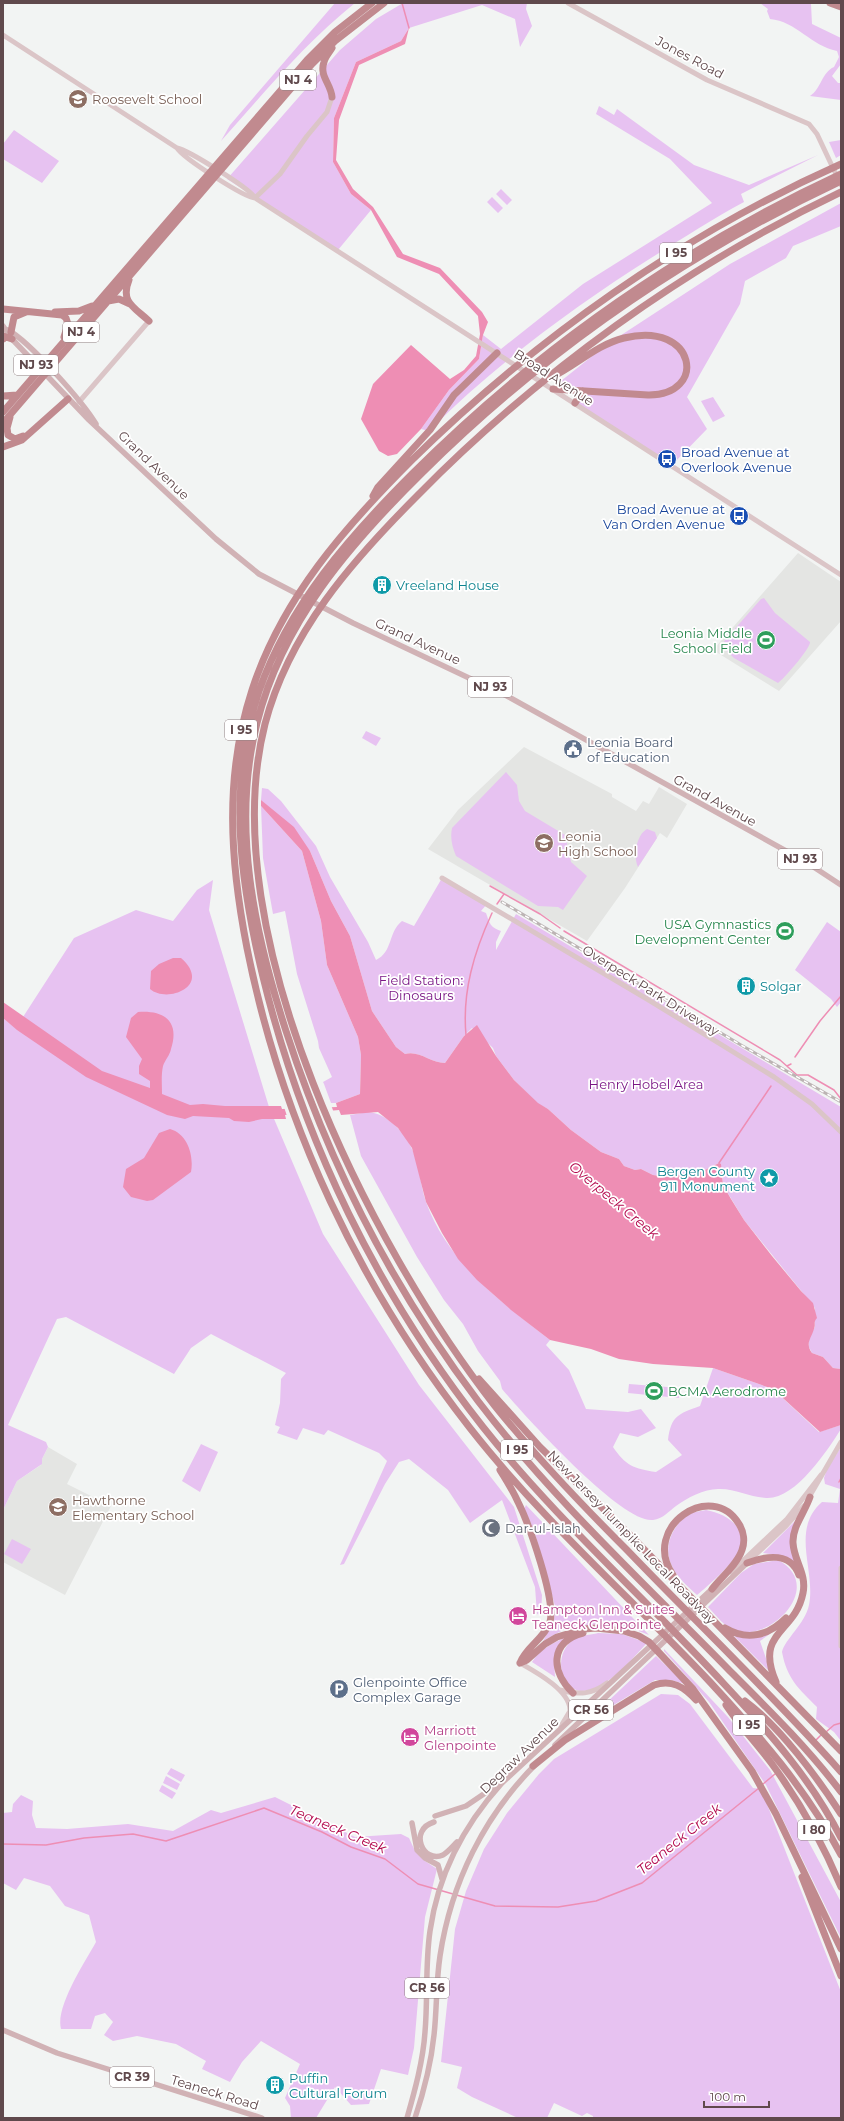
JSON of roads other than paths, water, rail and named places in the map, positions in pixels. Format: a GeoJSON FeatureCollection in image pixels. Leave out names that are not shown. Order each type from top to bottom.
{"type":"FeatureCollection","features":[{"type":"Feature","properties":{"kind":"highway","name":"NJ 4"},"geometry":{"type":"LineString","coordinates":[[220,166],[312,54],[341,27],[372,3]]}},
{"type":"Feature","properties":{"kind":"highway","name":"NJ 4"},"geometry":{"type":"LineString","coordinates":[[3,412],[95,304],[306,70],[335,41],[384,3]]}},
{"type":"Feature","properties":{"kind":"highway"},"geometry":{"type":"LineString","coordinates":[[830,3],[841,7]]}},
{"type":"Feature","properties":{"kind":"highway"},"geometry":{"type":"LineString","coordinates":[[332,97],[322,69],[325,59],[335,41]]}},
{"type":"Feature","properties":{"kind":"highway","name":"I 95"},"geometry":{"type":"LineString","coordinates":[[841,164],[772,197],[680,250],[602,301],[523,361],[441,432],[364,510],[327,553],[301,588],[282,618],[268,647],[253,685],[242,726],[235,762],[231,804],[232,841],[236,884],[257,994],[286,1095],[295,1120],[333,1207],[372,1282],[424,1366],[491,1454],[535,1504],[716,1688],[778,1765],[787,1771],[821,1819],[841,1855]]}},
{"type":"Feature","properties":{"kind":"highway","name":"I 95"},"geometry":{"type":"LineString","coordinates":[[841,174],[761,214],[674,265],[600,314],[522,378],[409,486],[352,548],[291,620],[273,656],[259,692],[248,734],[239,799],[240,839],[248,883],[270,978],[308,1094],[354,1200],[391,1270],[436,1343],[481,1405],[522,1456],[559,1496],[802,1745],[841,1792]]}},
{"type":"Feature","properties":{"kind":"highway","name":"NJ 4"},"geometry":{"type":"LineString","coordinates":[[3,423],[131,275],[210,177]]}},
{"type":"Feature","properties":{"kind":"highway","name":"I 95"},"geometry":{"type":"LineString","coordinates":[[534,368],[680,269],[771,216],[841,181]]}},
{"type":"Feature","properties":{"kind":"highway","name":"I 95"},"geometry":{"type":"LineString","coordinates":[[548,378],[610,330],[685,280],[770,229],[841,192]]}},
{"type":"Feature","properties":{"kind":"highway"},"geometry":{"type":"LineString","coordinates":[[131,275],[124,292],[131,305]]}},
{"type":"Feature","properties":{"kind":"highway"},"geometry":{"type":"LineString","coordinates":[[108,302],[119,299],[131,305],[149,321]]}},
{"type":"Feature","properties":{"kind":"highway"},"geometry":{"type":"LineString","coordinates":[[3,309],[51,313],[79,311],[95,304]]}},
{"type":"Feature","properties":{"kind":"highway"},"geometry":{"type":"LineString","coordinates":[[3,339],[14,317],[28,312]]}},
{"type":"Feature","properties":{"kind":"highway"},"geometry":{"type":"LineString","coordinates":[[51,313],[64,316],[68,322],[68,329],[60,345]]}},
{"type":"Feature","properties":{"kind":"highway"},"geometry":{"type":"LineString","coordinates":[[548,378],[601,347],[618,340],[637,336],[651,335],[666,338],[678,346],[686,358],[687,368],[683,380],[674,389],[666,392],[653,395],[553,389]]}},
{"type":"Feature","properties":{"kind":"highway"},"geometry":{"type":"LineString","coordinates":[[364,510],[378,487],[430,430],[454,395],[497,353]]}},
{"type":"Feature","properties":{"kind":"highway","name":"New Jersey Turnpike Local Roadway"},"geometry":{"type":"LineString","coordinates":[[548,378],[462,451],[409,504],[355,562],[325,601],[288,662],[274,697],[265,726],[257,765],[254,803],[255,842],[259,881],[268,932],[280,981],[298,1038],[329,1118],[360,1188],[390,1245],[433,1318],[509,1423],[558,1479],[818,1746],[841,1772]]}},
{"type":"Feature","properties":{"kind":"highway"},"geometry":{"type":"LineString","coordinates":[[575,403],[584,392]]}},
{"type":"Feature","properties":{"kind":"highway"},"geometry":{"type":"LineString","coordinates":[[3,396],[17,394]]}},
{"type":"Feature","properties":{"kind":"highway"},"geometry":{"type":"LineString","coordinates":[[3,447],[17,443],[68,399]]}},
{"type":"Feature","properties":{"kind":"highway"},"geometry":{"type":"LineString","coordinates":[[12,413],[7,428],[8,435],[15,439],[26,434]]}},
{"type":"Feature","properties":{"kind":"highway","name":"I 95"},"geometry":{"type":"LineString","coordinates":[[248,883],[254,938],[270,1006],[307,1119],[334,1184],[374,1263],[418,1336],[460,1398],[494,1441],[547,1501],[798,1762],[841,1838]]}},
{"type":"Feature","properties":{"kind":"highway"},"geometry":{"type":"LineString","coordinates":[[467,1367],[486,1385],[540,1447],[684,1590],[841,1751]]}},
{"type":"Feature","properties":{"kind":"highway"},"geometry":{"type":"LineString","coordinates":[[491,1454],[522,1510],[551,1600],[551,1618],[546,1631],[523,1656],[520,1663]]}},
{"type":"Feature","properties":{"kind":"highway"},"geometry":{"type":"LineString","coordinates":[[778,1686],[770,1665],[769,1652],[773,1640],[797,1610],[803,1596],[804,1580],[794,1548],[793,1539],[796,1528],[810,1498]]}},
{"type":"Feature","properties":{"kind":"highway"},"geometry":{"type":"LineString","coordinates":[[684,1590],[667,1562],[665,1549],[667,1536],[673,1524],[683,1514],[697,1508],[708,1506],[718,1508],[732,1515],[741,1527],[744,1540],[739,1557],[712,1589]]}},
{"type":"Feature","properties":{"kind":"highway"},"geometry":{"type":"LineString","coordinates":[[716,1623],[735,1634],[751,1636],[777,1625],[794,1608],[799,1595],[800,1583],[799,1574],[793,1565],[784,1559],[774,1556],[764,1557],[747,1563]]}},
{"type":"Feature","properties":{"kind":"highway"},"geometry":{"type":"LineString","coordinates":[[520,1663],[527,1660],[545,1644],[561,1635],[588,1628],[628,1632],[649,1642],[686,1681],[759,1781],[841,1949]]}},
{"type":"Feature","properties":{"kind":"highway"},"geometry":{"type":"LineString","coordinates":[[573,1693],[562,1682],[557,1670],[557,1660],[561,1648],[567,1640],[576,1635],[607,1630]]}},
{"type":"Feature","properties":{"kind":"highway"},"geometry":{"type":"LineString","coordinates":[[533,1766],[565,1740],[659,1684],[672,1683],[684,1688],[721,1727]]}},
{"type":"Feature","properties":{"kind":"highway","name":"I 80"},"geometry":{"type":"LineString","coordinates":[[798,1762],[841,1814]]}},
{"type":"Feature","properties":{"kind":"highway","name":"I 80"},"geometry":{"type":"LineString","coordinates":[[778,1765],[781,1777],[812,1828],[841,1887]]}},
{"type":"Feature","properties":{"kind":"highway"},"geometry":{"type":"LineString","coordinates":[[792,1847],[841,1976]]}},
{"type":"Feature","properties":{"kind":"main road","name":"Grand Avenue"},"geometry":{"type":"LineString","coordinates":[[8,331],[68,399],[216,539],[259,574],[335,614],[507,696],[806,862],[841,885]]}},
{"type":"Feature","properties":{"kind":"main road","name":"Grand Avenue"},"geometry":{"type":"LineString","coordinates":[[8,331],[24,341],[80,402],[98,426]]}},
{"type":"Feature","properties":{"kind":"main road","name":"Degraw Avenue"},"geometry":{"type":"LineString","coordinates":[[415,2118],[431,2057],[440,1956],[453,1902],[456,1890],[470,1857],[488,1824],[512,1789],[533,1766],[648,1653],[706,1598],[747,1563]]}},
{"type":"Feature","properties":{"kind":"main road","name":"Degraw Avenue"},"geometry":{"type":"LineString","coordinates":[[706,1598],[712,1589]]}},
{"type":"Feature","properties":{"kind":"main road","name":"Degraw Avenue"},"geometry":{"type":"LineString","coordinates":[[407,2118],[424,2046],[428,1946],[437,1898],[441,1883],[462,1838],[487,1801],[508,1778],[626,1669],[648,1653]]}},
{"type":"Feature","properties":{"kind":"main road"},"geometry":{"type":"LineString","coordinates":[[462,1838],[443,1855],[435,1856],[428,1854],[421,1846],[421,1834],[425,1827],[434,1819],[466,1806],[508,1778]]}},
{"type":"Feature","properties":{"kind":"main road"},"geometry":{"type":"LineString","coordinates":[[412,1823],[412,1830],[417,1850],[422,1857],[438,1865],[442,1874],[441,1883]]}},
{"type":"Feature","properties":{"kind":"main road","name":"Teaneck Road"},"geometry":{"type":"LineString","coordinates":[[3,2030],[57,2053],[262,2118]]}},
{"type":"Feature","properties":{"kind":"street","name":"Jones Road"},"geometry":{"type":"LineString","coordinates":[[568,3],[707,80],[805,122],[816,132],[841,185]]}},
{"type":"Feature","properties":{"kind":"street","name":"Broad Avenue"},"geometry":{"type":"LineString","coordinates":[[3,35],[177,148],[183,155],[224,182],[249,198],[255,198],[841,575]]}},
{"type":"Feature","properties":{"kind":"street"},"geometry":{"type":"LineString","coordinates":[[255,198],[280,174],[307,136],[327,112],[332,97]]}},
{"type":"Feature","properties":{"kind":"street"},"geometry":{"type":"LineString","coordinates":[[80,402],[149,321]]}},
{"type":"Feature","properties":{"kind":"street","name":"Overpeck Park Driveway"},"geometry":{"type":"LineString","coordinates":[[442,878],[647,999],[774,1077],[812,1104],[841,1132]]}},
{"type":"Feature","properties":{"kind":"street","name":"Degraw Avenue"},"geometry":{"type":"LineString","coordinates":[[747,1563],[785,1527],[810,1498],[821,1475],[841,1442]]}},
{"type":"Feature","properties":{"kind":"street","name":"Degraw Avenue"},"geometry":{"type":"LineString","coordinates":[[712,1589],[787,1519],[821,1475]]}},
{"type":"Feature","properties":{"kind":"street"},"geometry":{"type":"LineString","coordinates":[[841,1568],[841,1646]]}},
{"type":"Feature","properties":{"kind":"street"},"geometry":{"type":"LineString","coordinates":[[520,1663],[560,1690],[586,1694],[596,1691],[626,1669]]}},
{"type":"Feature","properties":{"kind":"street"},"geometry":{"type":"LineString","coordinates":[[554,1735],[570,1712],[568,1703],[560,1690]]}},
{"type":"Feature","properties":{"kind":"water"},"geometry":{"type":"Polygon","coordinates":[[[409,28],[405,44],[359,65],[339,120],[336,160],[353,189],[373,207],[403,254],[440,268],[482,312],[488,322],[483,335],[479,359],[449,390],[421,429],[397,454],[388,456],[379,451],[361,419],[373,384],[411,345],[450,379],[464,370],[476,356],[480,334],[478,316],[439,274],[397,257],[371,210],[351,194],[333,162],[334,118],[356,62],[401,41],[409,28]]]}},
{"type":"Feature","properties":{"kind":"water","name":"Overpeck Creek"},"geometry":{"type":"Polygon","coordinates":[[[261,800],[294,827],[310,851],[331,901],[350,936],[372,1011],[396,1047],[405,1054],[410,1053],[420,1055],[445,1063],[464,1036],[477,1025],[496,1056],[514,1080],[538,1103],[548,1109],[571,1130],[601,1152],[619,1159],[624,1166],[635,1170],[641,1169],[653,1175],[667,1177],[703,1171],[719,1163],[721,1164],[723,1185],[744,1220],[801,1291],[813,1303],[817,1318],[809,1341],[809,1346],[812,1353],[823,1357],[833,1368],[841,1369],[841,1425],[820,1432],[773,1389],[713,1368],[653,1364],[619,1359],[591,1349],[550,1340],[511,1310],[477,1280],[458,1259],[442,1233],[426,1202],[412,1148],[398,1128],[378,1112],[341,1115],[339,1110],[285,1115],[286,1119],[262,1119],[249,1122],[234,1121],[229,1118],[193,1116],[185,1119],[167,1115],[86,1077],[17,1030],[3,1018],[3,1002],[102,1071],[150,1088],[150,1081],[139,1074],[139,1066],[142,1059],[126,1037],[131,1018],[138,1012],[162,1015],[168,1019],[171,1024],[173,1039],[170,1051],[162,1069],[162,1094],[190,1105],[281,1106],[282,1109],[337,1107],[336,1103],[360,1094],[361,1055],[358,1037],[327,965],[321,921],[302,851],[261,806],[261,800]]]}},
{"type":"Feature","properties":{"kind":"water"},"geometry":{"type":"Polygon","coordinates":[[[173,958],[181,958],[190,968],[192,977],[190,984],[184,990],[176,993],[158,993],[150,989],[151,971],[159,964],[173,958]]]}},
{"type":"Feature","properties":{"kind":"water"},"geometry":{"type":"Polygon","coordinates":[[[170,1129],[181,1136],[188,1146],[192,1159],[191,1172],[153,1200],[147,1201],[131,1197],[123,1187],[126,1169],[144,1158],[159,1133],[170,1129]]]}},
{"type":"Feature","properties":{"kind":"waterway"},"geometry":{"type":"LineString","coordinates":[[402,3],[409,28]]}},
{"type":"Feature","properties":{"kind":"waterway"},"geometry":{"type":"LineString","coordinates":[[490,886],[540,914],[560,928]]}},
{"type":"Feature","properties":{"kind":"waterway"},"geometry":{"type":"LineString","coordinates":[[497,904],[504,894]]}},
{"type":"Feature","properties":{"kind":"waterway"},"geometry":{"type":"LineString","coordinates":[[466,1035],[466,1003],[471,972],[480,942],[492,913]]}},
{"type":"Feature","properties":{"kind":"waterway"},"geometry":{"type":"LineString","coordinates":[[564,931],[780,1060],[797,1075],[808,1075],[834,1090],[841,1099]]}},
{"type":"Feature","properties":{"kind":"waterway"},"geometry":{"type":"LineString","coordinates":[[795,1057],[820,1021],[841,996]]}},
{"type":"Feature","properties":{"kind":"waterway"},"geometry":{"type":"LineString","coordinates":[[787,1066],[791,1064]]}},
{"type":"Feature","properties":{"kind":"waterway"},"geometry":{"type":"LineString","coordinates":[[719,1163],[771,1086]]}},
{"type":"Feature","properties":{"kind":"waterway"},"geometry":{"type":"LineString","coordinates":[[839,1482],[841,1478]]}},
{"type":"Feature","properties":{"kind":"waterway","name":"Teaneck Creek"},"geometry":{"type":"LineString","coordinates":[[826,1732],[834,1725],[841,1723]]}},
{"type":"Feature","properties":{"kind":"waterway","name":"Teaneck Creek"},"geometry":{"type":"LineString","coordinates":[[815,1741],[821,1735]]}},
{"type":"Feature","properties":{"kind":"waterway","name":"Teaneck Creek"},"geometry":{"type":"LineString","coordinates":[[763,1784],[775,1774]]}},
{"type":"Feature","properties":{"kind":"waterway","name":"Teaneck Creek"},"geometry":{"type":"LineString","coordinates":[[3,1844],[46,1845],[84,1838],[133,1834],[166,1841],[264,1808],[322,1832],[351,1847],[385,1859],[418,1884],[495,1906],[558,1907],[596,1901],[642,1883],[759,1788]]}},
{"type":"Feature","properties":{"kind":"railway"},"geometry":{"type":"LineString","coordinates":[[502,902],[741,1045],[841,1102]]}},
{"type":"Feature","properties":{"kind":"place","name":"Roosevelt School"},"geometry":{"type":"Point","coordinates":[78,99]}},
{"type":"Feature","properties":{"kind":"place","name":"Broad Avenue at Overlook Avenue"},"geometry":{"type":"Point","coordinates":[667,459]}},
{"type":"Feature","properties":{"kind":"place","name":"Broad Avenue at Van Orden Avenue"},"geometry":{"type":"Point","coordinates":[739,516]}},
{"type":"Feature","properties":{"kind":"place","name":"Vreeland House"},"geometry":{"type":"Point","coordinates":[382,585]}},
{"type":"Feature","properties":{"kind":"place","name":"Leonia Middle School Field"},"geometry":{"type":"Point","coordinates":[766,640]}},
{"type":"Feature","properties":{"kind":"place","name":"Leonia Board of Education"},"geometry":{"type":"Point","coordinates":[573,749]}},
{"type":"Feature","properties":{"kind":"place","name":"Leonia High School"},"geometry":{"type":"Point","coordinates":[544,843]}},
{"type":"Feature","properties":{"kind":"place","name":"USA Gymnastics Development Center"},"geometry":{"type":"Point","coordinates":[785,931]}},
{"type":"Feature","properties":{"kind":"place","name":"Solgar"},"geometry":{"type":"Point","coordinates":[746,986]}},
{"type":"Feature","properties":{"kind":"place","name":"Bergen County 911 Monument"},"geometry":{"type":"Point","coordinates":[769,1178]}},
{"type":"Feature","properties":{"kind":"place","name":"BCMA Aerodrome"},"geometry":{"type":"Point","coordinates":[654,1391]}},
{"type":"Feature","properties":{"kind":"place","name":"Hawthorne Elementary School"},"geometry":{"type":"Point","coordinates":[58,1507]}},
{"type":"Feature","properties":{"kind":"place","name":"Dar-ul-Islah"},"geometry":{"type":"Point","coordinates":[491,1528]}},
{"type":"Feature","properties":{"kind":"place","name":"Hampton Inn & Suites Teaneck Glenpointe"},"geometry":{"type":"Point","coordinates":[518,1616]}},
{"type":"Feature","properties":{"kind":"place","name":"Glenpointe Office Complex Garage"},"geometry":{"type":"Point","coordinates":[339,1689]}},
{"type":"Feature","properties":{"kind":"place","name":"Marriott Glenpointe"},"geometry":{"type":"Point","coordinates":[410,1737]}},
{"type":"Feature","properties":{"kind":"place","name":"Puffin Cultural Forum"},"geometry":{"type":"Point","coordinates":[275,2085]}},
{"type":"Feature","properties":{"kind":"park label","name":"Field Station: Dinosaurs"},"geometry":{"type":"Point","coordinates":[421,988]}},
{"type":"Feature","properties":{"kind":"park label","name":"Henry Hobel Area"},"geometry":{"type":"Point","coordinates":[646,1084]}}]}
